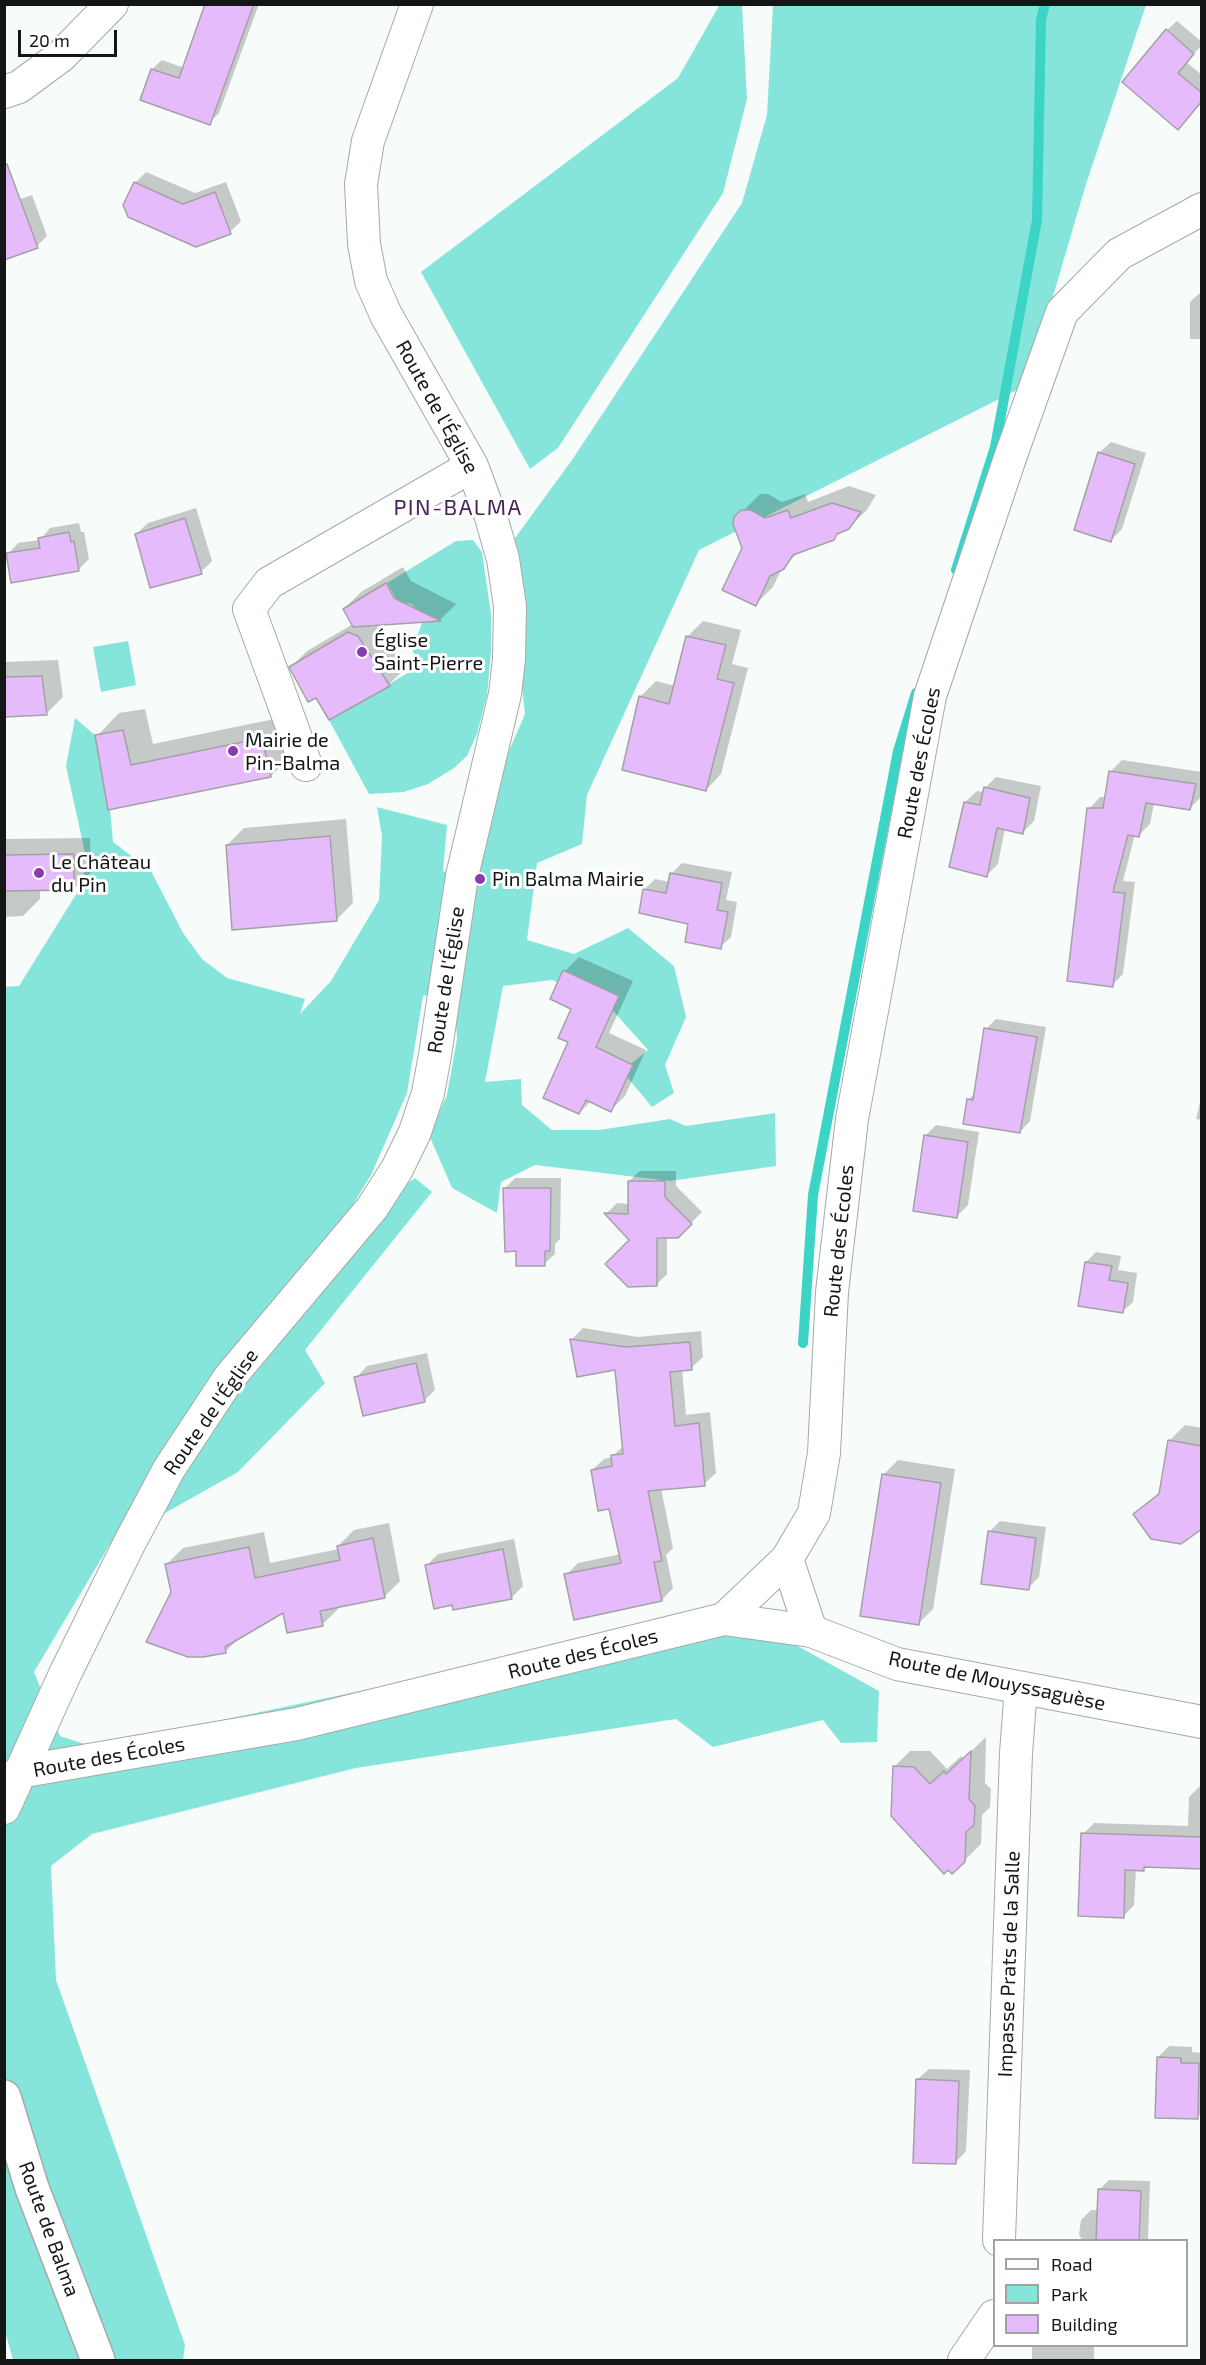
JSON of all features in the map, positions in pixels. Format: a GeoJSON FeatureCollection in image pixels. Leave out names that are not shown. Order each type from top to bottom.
{"type":"FeatureCollection","features":[{"type":"Feature","properties":{"kind":"street"},"geometry":{"type":"LineString","coordinates":[[4,92],[19,87],[61,56],[112,4]]}},
{"type":"Feature","properties":{"kind":"street","name":"Route de l'Église"},"geometry":{"type":"LineString","coordinates":[[4,1808],[64,1674],[169,1469],[229,1378],[372,1208],[397,1169],[415,1132],[428,1094],[462,876],[505,694],[509,659],[510,606],[503,559],[491,517],[472,466],[386,315],[371,281],[364,244],[361,184],[368,141],[417,4]]}},
{"type":"Feature","properties":{"kind":"street","name":"Route des Écoles"},"geometry":{"type":"LineString","coordinates":[[20,1772],[297,1724],[724,1619],[787,1559],[814,1513],[824,1453],[832,1292],[852,1119],[930,696],[1062,312],[1119,254],[1202,209]]}},
{"type":"Feature","properties":{"kind":"street"},"geometry":{"type":"LineString","coordinates":[[306,765],[249,609],[269,582],[472,466]]}},
{"type":"Feature","properties":{"kind":"street"},"geometry":{"type":"LineString","coordinates":[[787,1559],[811,1631]]}},
{"type":"Feature","properties":{"kind":"street","name":"Route de Mouyssaguèse"},"geometry":{"type":"LineString","coordinates":[[724,1619],[811,1631],[897,1664],[1202,1722]]}},
{"type":"Feature","properties":{"kind":"street","name":"Impasse Prats de la Salle"},"geometry":{"type":"LineString","coordinates":[[999,2239],[1016,1753],[1021,1688]]}},
{"type":"Feature","properties":{"kind":"street","name":"Route de Balma"},"geometry":{"type":"LineString","coordinates":[[4,2097],[32,2188],[98,2361]]}},
{"type":"Feature","properties":{"kind":"street"},"geometry":{"type":"LineString","coordinates":[[964,2361],[993,2318]]}},
{"type":"Feature","properties":{"kind":"green space"},"geometry":{"type":"Polygon","coordinates":[[[720,4],[742,5],[747,99],[723,193],[558,448],[530,469],[421,272],[678,78],[720,4]]]}},
{"type":"Feature","properties":{"kind":"green space"},"geometry":{"type":"Polygon","coordinates":[[[773,5],[1146,5],[1086,184],[1027,385],[699,550],[587,795],[582,844],[537,863],[527,940],[574,954],[628,928],[674,966],[686,1017],[665,1065],[674,1093],[652,1107],[622,1071],[648,1050],[607,1004],[552,980],[503,986],[485,1082],[521,1079],[522,1105],[552,1130],[599,1130],[670,1119],[686,1126],[775,1113],[776,1166],[670,1181],[535,1165],[501,1182],[497,1213],[452,1188],[429,1135],[447,1095],[457,1039],[454,990],[423,996],[407,1093],[371,1175],[336,1232],[415,1178],[432,1192],[305,1350],[325,1383],[238,1472],[110,1544],[34,1672],[60,1736],[94,1747],[736,1612],[879,1691],[877,1742],[841,1743],[823,1720],[713,1747],[676,1719],[356,1768],[92,1834],[51,1866],[56,1980],[185,2345],[183,2360],[13,2360],[5,2331],[4,987],[19,986],[80,888],[87,862],[66,766],[75,718],[104,743],[113,842],[151,871],[183,933],[202,959],[227,978],[305,999],[300,1014],[331,981],[379,900],[382,836],[377,807],[447,825],[443,872],[474,874],[496,781],[525,714],[507,549],[572,460],[742,203],[767,115],[773,5]]]}},
{"type":"Feature","properties":{"kind":"green space"},"geometry":{"type":"Polygon","coordinates":[[[473,540],[482,552],[491,614],[491,651],[487,695],[477,734],[467,756],[454,768],[428,784],[404,792],[369,794],[329,720],[421,665],[409,645],[417,637],[423,620],[412,604],[398,602],[387,583],[456,541],[473,540]]]}},
{"type":"Feature","properties":{"kind":"green space"},"geometry":{"type":"Polygon","coordinates":[[[128,641],[136,685],[101,692],[93,647],[128,641]]]}},
{"type":"Feature","properties":{"kind":"building"},"geometry":{"type":"Polygon","coordinates":[[[205,4],[254,4],[210,125],[140,100],[151,69],[179,78],[205,4]]]}},
{"type":"Feature","properties":{"kind":"building"},"geometry":{"type":"Polygon","coordinates":[[[1166,29],[1194,54],[1178,73],[1202,93],[1202,101],[1178,130],[1122,82],[1166,29]]]}},
{"type":"Feature","properties":{"kind":"building"},"geometry":{"type":"Polygon","coordinates":[[[7,164],[38,248],[4,260],[4,165],[7,164]]]}},
{"type":"Feature","properties":{"kind":"building"},"geometry":{"type":"Polygon","coordinates":[[[134,182],[183,204],[215,192],[231,234],[196,247],[128,217],[123,205],[134,182]]]}},
{"type":"Feature","properties":{"kind":"building"},"geometry":{"type":"Polygon","coordinates":[[[1098,452],[1135,464],[1111,542],[1074,530],[1098,452]]]}},
{"type":"Feature","properties":{"kind":"building"},"geometry":{"type":"Polygon","coordinates":[[[832,503],[861,512],[849,529],[837,534],[834,540],[793,555],[784,569],[770,576],[756,606],[722,590],[742,548],[733,524],[734,517],[741,510],[751,510],[765,518],[788,510],[791,518],[832,503]]]}},
{"type":"Feature","properties":{"kind":"building"},"geometry":{"type":"Polygon","coordinates":[[[185,518],[202,574],[150,588],[135,534],[185,518]]]}},
{"type":"Feature","properties":{"kind":"building"},"geometry":{"type":"Polygon","coordinates":[[[69,532],[71,542],[74,541],[79,571],[11,583],[6,553],[40,548],[38,538],[69,532]]]}},
{"type":"Feature","properties":{"kind":"building"},"geometry":{"type":"Polygon","coordinates":[[[386,583],[394,598],[441,621],[353,627],[343,609],[386,583]]]}},
{"type":"Feature","properties":{"kind":"building"},"geometry":{"type":"Polygon","coordinates":[[[348,632],[358,636],[390,686],[329,720],[316,698],[308,702],[289,667],[348,632]]]}},
{"type":"Feature","properties":{"kind":"building"},"geometry":{"type":"Polygon","coordinates":[[[686,636],[726,645],[717,679],[734,683],[706,791],[622,770],[639,696],[669,704],[686,636]]]}},
{"type":"Feature","properties":{"kind":"building"},"geometry":{"type":"Polygon","coordinates":[[[42,676],[47,715],[4,717],[4,677],[42,676]]]}},
{"type":"Feature","properties":{"kind":"building","name":"Mairie de Pin-Balma"},"geometry":{"type":"Polygon","coordinates":[[[123,730],[131,765],[262,738],[271,777],[108,810],[95,735],[123,730]]]}},
{"type":"Feature","properties":{"kind":"building"},"geometry":{"type":"Polygon","coordinates":[[[1109,771],[1196,784],[1190,810],[1146,803],[1139,837],[1128,835],[1113,892],[1125,893],[1113,987],[1067,981],[1087,808],[1103,808],[1109,771]]]}},
{"type":"Feature","properties":{"kind":"building"},"geometry":{"type":"Polygon","coordinates":[[[984,787],[1030,798],[1023,834],[997,828],[987,877],[949,867],[964,802],[980,805],[984,787]]]}},
{"type":"Feature","properties":{"kind":"building"},"geometry":{"type":"Polygon","coordinates":[[[330,836],[337,921],[232,930],[226,845],[330,836]]]}},
{"type":"Feature","properties":{"kind":"building","name":"Le Château du Pin"},"geometry":{"type":"Polygon","coordinates":[[[74,854],[74,890],[4,891],[4,855],[74,854]]]}},
{"type":"Feature","properties":{"kind":"building"},"geometry":{"type":"Polygon","coordinates":[[[670,873],[722,883],[717,910],[728,912],[721,949],[685,942],[688,924],[639,913],[643,889],[666,893],[670,873]]]}},
{"type":"Feature","properties":{"kind":"building"},"geometry":{"type":"Polygon","coordinates":[[[563,970],[619,996],[596,1047],[633,1065],[611,1112],[586,1100],[579,1114],[543,1098],[568,1042],[558,1038],[571,1009],[550,999],[563,970]]]}},
{"type":"Feature","properties":{"kind":"building"},"geometry":{"type":"Polygon","coordinates":[[[984,1028],[1037,1037],[1020,1133],[963,1124],[967,1099],[973,1100],[984,1028]]]}},
{"type":"Feature","properties":{"kind":"building"},"geometry":{"type":"Polygon","coordinates":[[[924,1135],[968,1142],[957,1218],[913,1211],[924,1135]]]}},
{"type":"Feature","properties":{"kind":"building"},"geometry":{"type":"Polygon","coordinates":[[[628,1181],[665,1181],[665,1197],[692,1224],[678,1238],[657,1238],[657,1286],[628,1287],[605,1264],[629,1240],[604,1213],[628,1214],[628,1181]]]}},
{"type":"Feature","properties":{"kind":"building"},"geometry":{"type":"Polygon","coordinates":[[[503,1188],[551,1188],[550,1251],[545,1251],[545,1266],[516,1266],[516,1251],[505,1252],[503,1188]]]}},
{"type":"Feature","properties":{"kind":"building"},"geometry":{"type":"Polygon","coordinates":[[[1085,1262],[1112,1266],[1109,1280],[1128,1283],[1123,1313],[1078,1306],[1085,1262]]]}},
{"type":"Feature","properties":{"kind":"building"},"geometry":{"type":"Polygon","coordinates":[[[570,1339],[626,1347],[690,1342],[692,1370],[670,1372],[675,1426],[699,1423],[705,1486],[648,1491],[662,1561],[654,1562],[662,1601],[574,1620],[564,1574],[621,1563],[609,1509],[598,1511],[591,1470],[612,1466],[611,1455],[623,1454],[615,1370],[577,1377],[570,1339]]]}},
{"type":"Feature","properties":{"kind":"building"},"geometry":{"type":"Polygon","coordinates":[[[416,1363],[425,1402],[363,1416],[354,1377],[416,1363]]]}},
{"type":"Feature","properties":{"kind":"building"},"geometry":{"type":"Polygon","coordinates":[[[1168,1440],[1202,1446],[1202,1529],[1181,1544],[1151,1539],[1133,1514],[1159,1494],[1168,1440]]]}},
{"type":"Feature","properties":{"kind":"building"},"geometry":{"type":"Polygon","coordinates":[[[882,1474],[941,1483],[919,1625],[860,1616],[882,1474]]]}},
{"type":"Feature","properties":{"kind":"building"},"geometry":{"type":"Polygon","coordinates":[[[988,1531],[1036,1538],[1029,1590],[981,1584],[988,1531]]]}},
{"type":"Feature","properties":{"kind":"building"},"geometry":{"type":"Polygon","coordinates":[[[373,1538],[385,1598],[320,1611],[323,1626],[287,1633],[283,1613],[225,1647],[226,1653],[188,1657],[146,1642],[171,1592],[165,1564],[249,1547],[255,1578],[340,1560],[337,1546],[373,1538]]]}},
{"type":"Feature","properties":{"kind":"building"},"geometry":{"type":"Polygon","coordinates":[[[503,1549],[512,1599],[453,1610],[452,1605],[434,1609],[425,1565],[503,1549]]]}},
{"type":"Feature","properties":{"kind":"building"},"geometry":{"type":"Polygon","coordinates":[[[971,1751],[969,1799],[975,1806],[974,1825],[966,1832],[965,1862],[952,1874],[948,1870],[944,1874],[891,1816],[893,1766],[914,1767],[930,1784],[944,1771],[946,1774],[971,1751]]]}},
{"type":"Feature","properties":{"kind":"building"},"geometry":{"type":"Polygon","coordinates":[[[1081,1833],[1202,1837],[1202,1869],[1144,1867],[1144,1871],[1125,1870],[1124,1918],[1078,1916],[1081,1833]]]}},
{"type":"Feature","properties":{"kind":"building"},"geometry":{"type":"Polygon","coordinates":[[[1157,2057],[1181,2058],[1181,2063],[1199,2063],[1198,2119],[1155,2118],[1157,2057]]]}},
{"type":"Feature","properties":{"kind":"building"},"geometry":{"type":"Polygon","coordinates":[[[916,2079],[959,2081],[956,2164],[913,2163],[916,2079]]]}},
{"type":"Feature","properties":{"kind":"building"},"geometry":{"type":"Polygon","coordinates":[[[1098,2189],[1141,2191],[1139,2239],[1096,2239],[1098,2189]]]}},
{"type":"Feature","properties":{"kind":"waterway"},"geometry":{"type":"LineString","coordinates":[[956,570],[995,447],[1037,220],[1041,20],[1045,4]]}},
{"type":"Feature","properties":{"kind":"waterway"},"geometry":{"type":"LineString","coordinates":[[803,1343],[813,1195],[898,751],[916,693]]}},
{"type":"Feature","properties":{"kind":"place","name":"Église Saint-Pierre"},"geometry":{"type":"Point","coordinates":[362,652]}},
{"type":"Feature","properties":{"kind":"place","name":"Mairie de Pin-Balma"},"geometry":{"type":"Point","coordinates":[233,751]}},
{"type":"Feature","properties":{"kind":"place","name":"Le Château du Pin"},"geometry":{"type":"Point","coordinates":[39,873]}},
{"type":"Feature","properties":{"kind":"place","name":"Pin Balma Mairie"},"geometry":{"type":"Point","coordinates":[480,879]}},
{"type":"Feature","properties":{"kind":"district","name":"PIN-BALMA"},"geometry":{"type":"Point","coordinates":[458,508]}}]}
